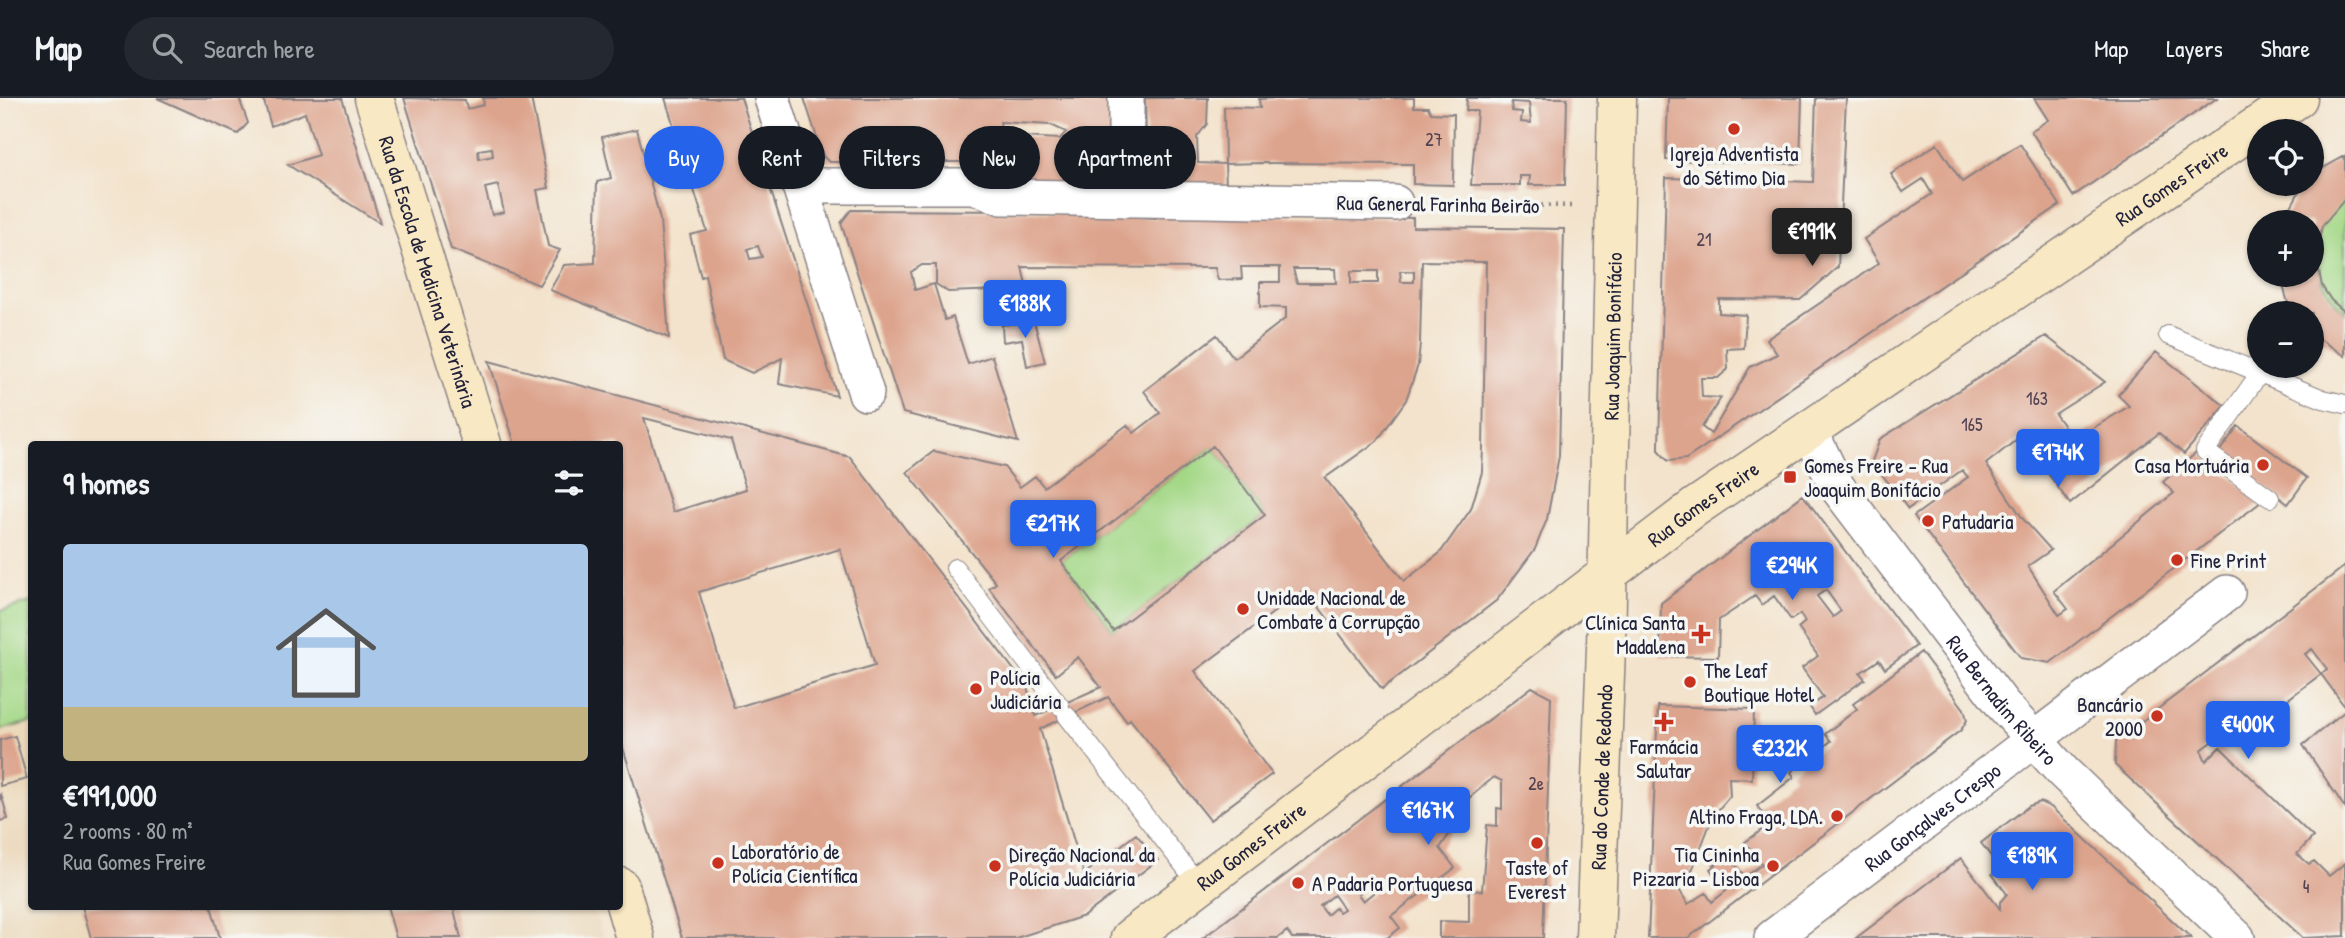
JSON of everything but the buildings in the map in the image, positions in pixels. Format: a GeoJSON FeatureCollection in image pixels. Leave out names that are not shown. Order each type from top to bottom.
{"type":"FeatureCollection","features":[{"type":"Feature","properties":{"kind":"street","name":"Rua da Escola de Medicina Veterinária"},"geometry":{"type":"LineString","coordinates":[[374,98],[481,441]]}},
{"type":"Feature","properties":{"kind":"street"},"geometry":{"type":"LineString","coordinates":[[772,98],[781,126]]}},
{"type":"Feature","properties":{"kind":"street"},"geometry":{"type":"LineString","coordinates":[[1126,98],[1126,199]]}},
{"type":"Feature","properties":{"kind":"street","name":"Rua Joaquim Bonifácio"},"geometry":{"type":"LineString","coordinates":[[1606,575],[1617,98]]}},
{"type":"Feature","properties":{"kind":"street","name":"Rua Gomes Freire"},"geometry":{"type":"LineString","coordinates":[[1130,938],[1694,508],[2298,98]]}},
{"type":"Feature","properties":{"kind":"street","name":"Rua General Farinha Beirão"},"geometry":{"type":"LineString","coordinates":[[825,186],[974,187],[1002,197],[1395,203]]}},
{"type":"Feature","properties":{"kind":"street"},"geometry":{"type":"LineString","coordinates":[[801,189],[866,393]]}},
{"type":"Feature","properties":{"kind":"street","name":"Rua Bernadim Ribeiro"},"geometry":{"type":"LineString","coordinates":[[1810,429],[1838,487],[2003,705],[2063,772],[2236,938]]}},
{"type":"Feature","properties":{"kind":"street","name":"Rua do Conde de Redondo"},"geometry":{"type":"LineString","coordinates":[[1595,938],[1606,648],[1606,575]]}},
{"type":"Feature","properties":{"kind":"street","name":"Rua Gonçalves Crespo"},"geometry":{"type":"LineString","coordinates":[[1772,938],[2227,593]]}},
{"type":"Feature","properties":{"kind":"street"},"geometry":{"type":"LineString","coordinates":[[623,897],[635,938]]}},
{"type":"Feature","properties":{"kind":"lane"},"geometry":{"type":"LineString","coordinates":[[2168,335],[2247,368]]}},
{"type":"Feature","properties":{"kind":"lane"},"geometry":{"type":"LineString","coordinates":[[2256,378],[2205,451],[2270,498]]}},
{"type":"Feature","properties":{"kind":"lane"},"geometry":{"type":"LineString","coordinates":[[2272,378],[2323,399],[2345,404]]}},
{"type":"Feature","properties":{"kind":"lane"},"geometry":{"type":"LineString","coordinates":[[956,568],[1199,886]]}},
{"type":"Feature","properties":{"kind":"path","name":"Rua General Farinha Beirão"},"geometry":{"type":"LineString","coordinates":[[1395,203],[1575,206]]}},
{"type":"Feature","properties":{"kind":"shaded area"},"geometry":{"type":"Polygon","coordinates":[[[28,603],[28,910],[594,910],[603,938],[0,938],[0,611],[28,603]]]}},
{"type":"Feature","properties":{"kind":"green space"},"geometry":{"type":"Polygon","coordinates":[[[2345,199],[2345,312],[2324,284],[2324,222],[2345,199]]]}},
{"type":"Feature","properties":{"kind":"green space"},"geometry":{"type":"Polygon","coordinates":[[[1213,446],[1265,515],[1113,631],[1061,561],[1213,446]]]}},
{"type":"Feature","properties":{"kind":"green space"},"geometry":{"type":"Polygon","coordinates":[[[28,603],[28,723],[0,730],[0,611],[28,603]]]}},
{"type":"Feature","properties":{"kind":"place","name":"Igreja Adventista do Sétimo Dia"},"geometry":{"type":"Point","coordinates":[1734,129]}},
{"type":"Feature","properties":{"kind":"place","name":"Casa Mortuária"},"geometry":{"type":"Point","coordinates":[2263,465]}},
{"type":"Feature","properties":{"kind":"place","name":"Gomes Freire - Rua Joaquim Bonifácio"},"geometry":{"type":"Point","coordinates":[1790,477]}},
{"type":"Feature","properties":{"kind":"place","name":"Patudaria"},"geometry":{"type":"Point","coordinates":[1928,521]}},
{"type":"Feature","properties":{"kind":"place","name":"Fine Print"},"geometry":{"type":"Point","coordinates":[2177,560]}},
{"type":"Feature","properties":{"kind":"place","name":"Unidade Nacional de Combate à Corrupção"},"geometry":{"type":"Point","coordinates":[1243,609]}},
{"type":"Feature","properties":{"kind":"place","name":"Clínica Santa Madalena"},"geometry":{"type":"Point","coordinates":[1701,634]}},
{"type":"Feature","properties":{"kind":"place","name":"The Leaf Boutique Hotel"},"geometry":{"type":"Point","coordinates":[1690,682]}},
{"type":"Feature","properties":{"kind":"place","name":"Polícia Judiciária"},"geometry":{"type":"Point","coordinates":[976,689]}},
{"type":"Feature","properties":{"kind":"place","name":"Bancário 2000"},"geometry":{"type":"Point","coordinates":[2157,716]}},
{"type":"Feature","properties":{"kind":"place","name":"Farmácia Salutar"},"geometry":{"type":"Point","coordinates":[1664,722]}},
{"type":"Feature","properties":{"kind":"place","name":"Altino Fraga, LDA."},"geometry":{"type":"Point","coordinates":[1837,816]}},
{"type":"Feature","properties":{"kind":"place","name":"Taste of Everest"},"geometry":{"type":"Point","coordinates":[1537,843]}},
{"type":"Feature","properties":{"kind":"place","name":"Laboratório de Polícia Científica"},"geometry":{"type":"Point","coordinates":[718,863]}},
{"type":"Feature","properties":{"kind":"place","name":"Direção Nacional da Polícia Judiciária"},"geometry":{"type":"Point","coordinates":[995,866]}},
{"type":"Feature","properties":{"kind":"place","name":"Tia Cininha Pizzaria - Lisboa"},"geometry":{"type":"Point","coordinates":[1773,866]}},
{"type":"Feature","properties":{"kind":"place","name":"A Padaria Portuguesa"},"geometry":{"type":"Point","coordinates":[1298,883]}}]}
